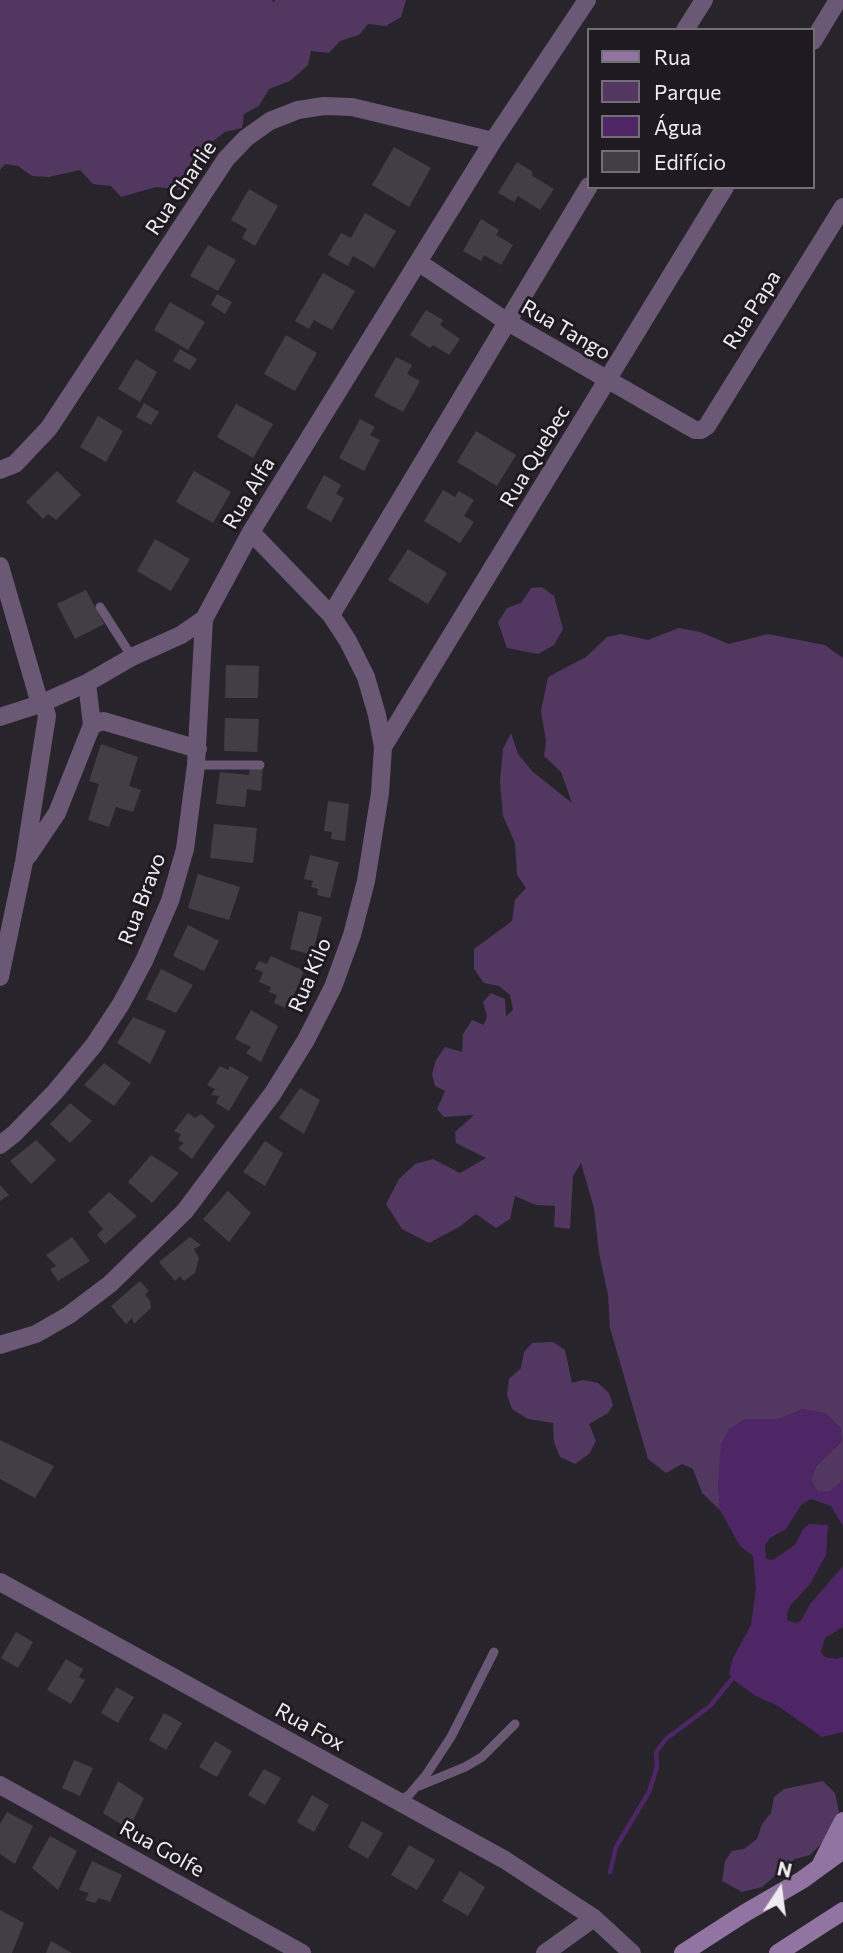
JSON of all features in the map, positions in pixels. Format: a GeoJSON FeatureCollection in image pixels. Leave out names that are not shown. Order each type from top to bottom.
{"type":"FeatureCollection","features":[{"type":"Feature","properties":{"kind":"main road"},"geometry":{"type":"LineString","coordinates":[[818,1869],[843,1821]]}},
{"type":"Feature","properties":{"kind":"main road"},"geometry":{"type":"LineString","coordinates":[[683,1953],[818,1869],[843,1850]]}},
{"type":"Feature","properties":{"kind":"main road"},"geometry":{"type":"LineString","coordinates":[[778,1953],[843,1911]]}},
{"type":"Feature","properties":{"kind":"street","name":"Rua Alfa"},"geometry":{"type":"LineString","coordinates":[[0,717],[40,704],[87,683],[132,657],[181,635],[204,619],[251,532],[418,262],[493,141],[587,0]]}},
{"type":"Feature","properties":{"kind":"street"},"geometry":{"type":"LineString","coordinates":[[686,28],[704,0]]}},
{"type":"Feature","properties":{"kind":"street"},"geometry":{"type":"LineString","coordinates":[[815,38],[840,0]]}},
{"type":"Feature","properties":{"kind":"street","name":"Rua Charlie"},"geometry":{"type":"LineString","coordinates":[[0,470],[15,464],[49,428],[226,159],[246,138],[270,121],[298,110],[324,106],[352,107],[493,141]]}},
{"type":"Feature","properties":{"kind":"street"},"geometry":{"type":"LineString","coordinates":[[331,615],[588,188]]}},
{"type":"Feature","properties":{"kind":"street","name":"Rua Quebec"},"geometry":{"type":"LineString","coordinates":[[383,747],[724,189]]}},
{"type":"Feature","properties":{"kind":"street","name":"Rua Papa"},"geometry":{"type":"LineString","coordinates":[[695,430],[707,426],[843,206]]}},
{"type":"Feature","properties":{"kind":"street","name":"Rua Tango"},"geometry":{"type":"LineString","coordinates":[[418,262],[506,321],[695,430]]}},
{"type":"Feature","properties":{"kind":"street","name":"Rua Kilo"},"geometry":{"type":"LineString","coordinates":[[0,1345],[36,1334],[69,1315],[110,1284],[185,1211],[273,1093],[306,1040],[333,987],[352,935],[375,836],[383,747],[377,715],[366,677],[331,615],[251,532]]}},
{"type":"Feature","properties":{"kind":"street"},"geometry":{"type":"LineString","coordinates":[[0,566],[40,704],[45,709],[47,727],[0,977]]}},
{"type":"Feature","properties":{"kind":"street","name":"Rua Bravo"},"geometry":{"type":"LineString","coordinates":[[0,1145],[55,1092],[94,1045],[121,1004],[144,961],[170,901],[186,849],[197,757],[204,619]]}},
{"type":"Feature","properties":{"kind":"street"},"geometry":{"type":"LineString","coordinates":[[23,862],[57,813],[92,725],[87,683]]}},
{"type":"Feature","properties":{"kind":"street"},"geometry":{"type":"LineString","coordinates":[[92,725],[103,721],[197,757]]}},
{"type":"Feature","properties":{"kind":"street","name":"Rua Fox"},"geometry":{"type":"LineString","coordinates":[[0,1582],[505,1860],[594,1917],[632,1953]]}},
{"type":"Feature","properties":{"kind":"street","name":"Rua Golfe"},"geometry":{"type":"LineString","coordinates":[[0,1785],[302,1953]]}},
{"type":"Feature","properties":{"kind":"street"},"geometry":{"type":"LineString","coordinates":[[545,1953],[594,1917]]}},
{"type":"Feature","properties":{"kind":"lane"},"geometry":{"type":"LineString","coordinates":[[100,607],[132,657]]}},
{"type":"Feature","properties":{"kind":"lane"},"geometry":{"type":"LineString","coordinates":[[197,757],[260,765]]}},
{"type":"Feature","properties":{"kind":"lane"},"geometry":{"type":"LineString","coordinates":[[417,1787],[451,1737],[494,1653]]}},
{"type":"Feature","properties":{"kind":"lane"},"geometry":{"type":"LineString","coordinates":[[398,1801],[417,1787],[482,1757],[515,1724]]}},
{"type":"Feature","properties":{"kind":"green space"},"geometry":{"type":"Polygon","coordinates":[[[0,0],[406,0],[401,17],[386,26],[368,24],[359,35],[340,41],[329,53],[311,51],[308,65],[290,81],[269,89],[259,106],[244,114],[242,128],[225,132],[209,144],[183,190],[156,187],[121,197],[111,186],[93,184],[80,170],[49,177],[32,176],[18,166],[5,164],[0,170],[0,0]]]}},
{"type":"Feature","properties":{"kind":"green space"},"geometry":{"type":"Polygon","coordinates":[[[542,587],[554,596],[563,629],[554,645],[538,654],[507,648],[498,622],[507,608],[521,603],[531,588],[542,587]]]}},
{"type":"Feature","properties":{"kind":"green space"},"geometry":{"type":"Polygon","coordinates":[[[679,628],[700,632],[729,644],[768,634],[825,645],[843,658],[843,1480],[831,1491],[817,1491],[811,1480],[816,1466],[842,1441],[840,1427],[803,1409],[779,1419],[745,1419],[718,1483],[720,1510],[702,1493],[693,1469],[682,1464],[666,1473],[648,1459],[610,1328],[608,1295],[599,1253],[594,1208],[581,1163],[573,1176],[570,1229],[554,1227],[555,1206],[536,1205],[515,1196],[510,1219],[496,1228],[476,1214],[459,1227],[429,1243],[402,1229],[386,1204],[399,1179],[415,1164],[433,1159],[460,1173],[486,1158],[456,1143],[455,1132],[474,1115],[444,1117],[437,1109],[445,1091],[435,1086],[432,1074],[436,1060],[445,1047],[462,1052],[463,1034],[472,1020],[484,1025],[487,1016],[483,1002],[491,993],[505,999],[506,1016],[513,1010],[510,995],[499,986],[484,983],[474,969],[474,949],[512,921],[515,900],[526,888],[517,875],[515,843],[503,816],[500,781],[503,749],[511,733],[518,754],[533,772],[572,803],[561,772],[544,756],[546,741],[541,711],[548,677],[586,657],[607,637],[621,634],[648,640],[679,628]]]}},
{"type":"Feature","properties":{"kind":"green space"},"geometry":{"type":"Polygon","coordinates":[[[553,1342],[565,1350],[572,1383],[583,1380],[598,1383],[609,1393],[613,1405],[608,1413],[589,1424],[596,1441],[589,1454],[575,1464],[560,1457],[554,1442],[553,1423],[528,1419],[512,1409],[507,1395],[509,1379],[521,1368],[524,1352],[532,1343],[553,1342]]]}},
{"type":"Feature","properties":{"kind":"green space"},"geometry":{"type":"Polygon","coordinates":[[[823,1781],[835,1793],[839,1812],[823,1842],[810,1855],[795,1859],[762,1887],[742,1892],[722,1881],[725,1861],[732,1851],[744,1849],[757,1839],[762,1824],[771,1813],[774,1797],[784,1789],[823,1781]]]}},
{"type":"Feature","properties":{"kind":"water"},"geometry":{"type":"Polygon","coordinates":[[[803,1409],[826,1413],[840,1427],[842,1441],[816,1466],[811,1480],[817,1491],[831,1491],[843,1480],[843,1526],[831,1506],[811,1499],[802,1504],[786,1529],[770,1538],[765,1545],[766,1559],[773,1560],[795,1545],[803,1529],[809,1524],[828,1525],[826,1555],[810,1584],[790,1606],[787,1614],[787,1620],[795,1623],[801,1621],[810,1604],[843,1566],[843,1627],[825,1638],[821,1652],[825,1657],[843,1657],[843,1732],[822,1737],[778,1706],[756,1696],[732,1679],[729,1673],[733,1658],[751,1625],[756,1588],[753,1556],[740,1546],[720,1510],[718,1483],[721,1444],[729,1429],[745,1419],[779,1419],[803,1409]]]}},
{"type":"Feature","properties":{"kind":"building"},"geometry":{"type":"Polygon","coordinates":[[[394,147],[431,168],[409,207],[372,185],[394,147]]]}},
{"type":"Feature","properties":{"kind":"building"},"geometry":{"type":"Polygon","coordinates":[[[517,162],[533,172],[531,175],[554,189],[540,210],[518,196],[514,202],[498,193],[517,162]]]}},
{"type":"Feature","properties":{"kind":"building"},"geometry":{"type":"Polygon","coordinates":[[[249,189],[278,206],[255,246],[242,238],[247,229],[231,220],[249,189]]]}},
{"type":"Feature","properties":{"kind":"building"},"geometry":{"type":"Polygon","coordinates":[[[365,213],[396,231],[374,268],[353,256],[348,266],[328,255],[341,233],[351,238],[365,213]]]}},
{"type":"Feature","properties":{"kind":"building"},"geometry":{"type":"Polygon","coordinates":[[[481,219],[499,230],[496,235],[513,245],[501,265],[484,255],[481,261],[463,251],[481,219]]]}},
{"type":"Feature","properties":{"kind":"building"},"geometry":{"type":"Polygon","coordinates":[[[208,245],[236,260],[218,291],[190,276],[208,245]]]}},
{"type":"Feature","properties":{"kind":"building"},"geometry":{"type":"Polygon","coordinates":[[[323,273],[355,291],[332,330],[314,320],[309,329],[295,321],[323,273]]]}},
{"type":"Feature","properties":{"kind":"building"},"geometry":{"type":"Polygon","coordinates":[[[217,294],[232,302],[225,314],[211,305],[217,294]]]}},
{"type":"Feature","properties":{"kind":"building"},"geometry":{"type":"Polygon","coordinates":[[[170,302],[205,322],[188,350],[154,330],[170,302]]]}},
{"type":"Feature","properties":{"kind":"building"},"geometry":{"type":"Polygon","coordinates":[[[426,310],[443,320],[440,325],[460,339],[449,355],[433,345],[430,348],[410,335],[426,310]]]}},
{"type":"Feature","properties":{"kind":"building"},"geometry":{"type":"Polygon","coordinates":[[[286,335],[317,353],[295,391],[264,374],[286,335]]]}},
{"type":"Feature","properties":{"kind":"building"},"geometry":{"type":"Polygon","coordinates":[[[180,349],[197,359],[190,370],[173,361],[180,349]]]}},
{"type":"Feature","properties":{"kind":"building"},"geometry":{"type":"Polygon","coordinates":[[[396,357],[412,365],[407,374],[420,381],[403,412],[374,396],[396,357]]]}},
{"type":"Feature","properties":{"kind":"building"},"geometry":{"type":"Polygon","coordinates":[[[136,359],[157,372],[140,402],[118,389],[136,359]]]}},
{"type":"Feature","properties":{"kind":"building"},"geometry":{"type":"Polygon","coordinates":[[[144,403],[159,412],[151,425],[136,417],[144,403]]]}},
{"type":"Feature","properties":{"kind":"building"},"geometry":{"type":"Polygon","coordinates":[[[236,404],[273,424],[253,458],[217,437],[236,404]]]}},
{"type":"Feature","properties":{"kind":"building"},"geometry":{"type":"Polygon","coordinates":[[[98,416],[123,431],[106,462],[80,447],[98,416]]]}},
{"type":"Feature","properties":{"kind":"building"},"geometry":{"type":"Polygon","coordinates":[[[360,419],[375,427],[370,435],[380,440],[364,471],[339,458],[360,419]]]}},
{"type":"Feature","properties":{"kind":"building"},"geometry":{"type":"Polygon","coordinates":[[[476,431],[516,455],[497,486],[457,462],[476,431]]]}},
{"type":"Feature","properties":{"kind":"building"},"geometry":{"type":"Polygon","coordinates":[[[57,471],[81,495],[56,520],[48,514],[43,519],[26,502],[57,471]]]}},
{"type":"Feature","properties":{"kind":"building"},"geometry":{"type":"Polygon","coordinates":[[[194,471],[231,492],[213,523],[176,502],[194,471]]]}},
{"type":"Feature","properties":{"kind":"building"},"geometry":{"type":"Polygon","coordinates":[[[324,475],[341,485],[336,494],[344,498],[331,522],[306,508],[324,475]]]}},
{"type":"Feature","properties":{"kind":"building"},"geometry":{"type":"Polygon","coordinates":[[[443,490],[455,497],[459,491],[474,500],[464,516],[474,522],[460,543],[424,521],[443,490]]]}},
{"type":"Feature","properties":{"kind":"building"},"geometry":{"type":"Polygon","coordinates":[[[155,539],[190,559],[171,591],[137,571],[155,539]]]}},
{"type":"Feature","properties":{"kind":"building"},"geometry":{"type":"Polygon","coordinates":[[[408,549],[447,573],[428,604],[388,580],[408,549]]]}},
{"type":"Feature","properties":{"kind":"building"},"geometry":{"type":"Polygon","coordinates":[[[86,590],[104,624],[75,639],[57,604],[86,590]]]}},
{"type":"Feature","properties":{"kind":"building"},"geometry":{"type":"Polygon","coordinates":[[[226,665],[259,666],[258,698],[225,698],[226,665]]]}},
{"type":"Feature","properties":{"kind":"building"},"geometry":{"type":"Polygon","coordinates":[[[225,718],[259,719],[257,752],[224,751],[225,718]]]}},
{"type":"Feature","properties":{"kind":"building"},"geometry":{"type":"Polygon","coordinates":[[[101,744],[138,757],[129,786],[141,790],[133,812],[116,807],[109,827],[88,820],[99,784],[89,781],[101,744]]]}},
{"type":"Feature","properties":{"kind":"building"},"geometry":{"type":"Polygon","coordinates":[[[250,765],[263,767],[261,791],[247,789],[245,807],[216,804],[220,772],[249,775],[250,765]]]}},
{"type":"Feature","properties":{"kind":"building"},"geometry":{"type":"Polygon","coordinates":[[[328,801],[349,804],[345,841],[331,839],[332,832],[324,831],[328,801]]]}},
{"type":"Feature","properties":{"kind":"building"},"geometry":{"type":"Polygon","coordinates":[[[214,824],[257,828],[253,863],[210,858],[214,824]]]}},
{"type":"Feature","properties":{"kind":"building"},"geometry":{"type":"Polygon","coordinates":[[[310,855],[339,862],[330,898],[317,895],[318,889],[311,887],[313,881],[304,879],[310,855]]]}},
{"type":"Feature","properties":{"kind":"building"},"geometry":{"type":"Polygon","coordinates":[[[198,874],[240,887],[229,920],[188,908],[198,874]]]}},
{"type":"Feature","properties":{"kind":"building"},"geometry":{"type":"Polygon","coordinates":[[[299,911],[322,917],[312,955],[290,949],[299,911]]]}},
{"type":"Feature","properties":{"kind":"building"},"geometry":{"type":"Polygon","coordinates":[[[188,925],[219,941],[204,971],[173,956],[188,925]]]}},
{"type":"Feature","properties":{"kind":"building"},"geometry":{"type":"Polygon","coordinates":[[[271,956],[304,971],[288,1009],[274,1003],[277,995],[269,992],[271,987],[259,982],[263,972],[255,969],[259,961],[267,964],[271,956]]]}},
{"type":"Feature","properties":{"kind":"building"},"geometry":{"type":"Polygon","coordinates":[[[161,969],[193,985],[176,1013],[146,999],[161,969]]]}},
{"type":"Feature","properties":{"kind":"building"},"geometry":{"type":"Polygon","coordinates":[[[251,1010],[278,1026],[261,1062],[246,1053],[251,1047],[235,1039],[251,1010]]]}},
{"type":"Feature","properties":{"kind":"building"},"geometry":{"type":"Polygon","coordinates":[[[133,1017],[166,1031],[150,1064],[117,1043],[133,1017]]]}},
{"type":"Feature","properties":{"kind":"building"},"geometry":{"type":"Polygon","coordinates":[[[104,1063],[131,1083],[114,1106],[84,1085],[104,1063]]]}},
{"type":"Feature","properties":{"kind":"building"},"geometry":{"type":"Polygon","coordinates":[[[220,1066],[228,1070],[230,1066],[249,1077],[229,1111],[216,1103],[219,1096],[211,1095],[215,1089],[207,1085],[220,1066]]]}},
{"type":"Feature","properties":{"kind":"building"},"geometry":{"type":"Polygon","coordinates":[[[300,1088],[320,1100],[304,1134],[279,1118],[300,1088]]]}},
{"type":"Feature","properties":{"kind":"building"},"geometry":{"type":"Polygon","coordinates":[[[70,1103],[92,1121],[70,1143],[50,1124],[70,1103]]]}},
{"type":"Feature","properties":{"kind":"building"},"geometry":{"type":"Polygon","coordinates":[[[188,1113],[195,1118],[201,1114],[215,1126],[192,1159],[178,1148],[184,1143],[178,1140],[181,1134],[174,1131],[188,1113]]]}},
{"type":"Feature","properties":{"kind":"building"},"geometry":{"type":"Polygon","coordinates":[[[36,1140],[56,1160],[31,1184],[10,1161],[36,1140]]]}},
{"type":"Feature","properties":{"kind":"building"},"geometry":{"type":"Polygon","coordinates":[[[265,1141],[283,1153],[265,1186],[243,1172],[265,1141]]]}},
{"type":"Feature","properties":{"kind":"building"},"geometry":{"type":"Polygon","coordinates":[[[151,1155],[179,1173],[152,1203],[128,1182],[151,1155]]]}},
{"type":"Feature","properties":{"kind":"building"},"geometry":{"type":"Polygon","coordinates":[[[0,1185],[9,1195],[0,1201],[0,1185]]]}},
{"type":"Feature","properties":{"kind":"building"},"geometry":{"type":"Polygon","coordinates":[[[228,1191],[251,1213],[229,1242],[203,1219],[228,1191]]]}},
{"type":"Feature","properties":{"kind":"building"},"geometry":{"type":"Polygon","coordinates":[[[109,1192],[137,1216],[105,1244],[97,1235],[103,1229],[88,1212],[109,1192]]]}},
{"type":"Feature","properties":{"kind":"building"},"geometry":{"type":"Polygon","coordinates":[[[72,1237],[90,1261],[58,1281],[50,1269],[56,1266],[46,1255],[72,1237]]]}},
{"type":"Feature","properties":{"kind":"building"},"geometry":{"type":"Polygon","coordinates":[[[190,1237],[201,1245],[194,1249],[199,1258],[195,1273],[184,1281],[180,1276],[175,1281],[159,1262],[190,1237]]]}},
{"type":"Feature","properties":{"kind":"building"},"geometry":{"type":"Polygon","coordinates":[[[140,1281],[149,1291],[145,1294],[151,1308],[134,1324],[132,1318],[126,1324],[111,1306],[140,1281]]]}},
{"type":"Feature","properties":{"kind":"building"},"geometry":{"type":"Polygon","coordinates":[[[0,1440],[54,1466],[35,1498],[0,1479],[0,1440]]]}},
{"type":"Feature","properties":{"kind":"building"},"geometry":{"type":"Polygon","coordinates":[[[16,1632],[33,1642],[18,1668],[1,1658],[16,1632]]]}},
{"type":"Feature","properties":{"kind":"building"},"geometry":{"type":"Polygon","coordinates":[[[66,1659],[83,1669],[79,1677],[85,1680],[71,1704],[47,1690],[66,1659]]]}},
{"type":"Feature","properties":{"kind":"building"},"geometry":{"type":"Polygon","coordinates":[[[116,1687],[134,1697],[118,1723],[101,1713],[116,1687]]]}},
{"type":"Feature","properties":{"kind":"building"},"geometry":{"type":"Polygon","coordinates":[[[164,1713],[182,1723],[166,1750],[149,1740],[164,1713]]]}},
{"type":"Feature","properties":{"kind":"building"},"geometry":{"type":"Polygon","coordinates":[[[215,1741],[232,1751],[217,1777],[199,1767],[215,1741]]]}},
{"type":"Feature","properties":{"kind":"building"},"geometry":{"type":"Polygon","coordinates":[[[74,1760],[93,1768],[80,1796],[62,1788],[74,1760]]]}},
{"type":"Feature","properties":{"kind":"building"},"geometry":{"type":"Polygon","coordinates":[[[264,1769],[281,1778],[265,1805],[248,1795],[264,1769]]]}},
{"type":"Feature","properties":{"kind":"building"},"geometry":{"type":"Polygon","coordinates":[[[118,1781],[144,1798],[129,1829],[103,1813],[118,1781]]]}},
{"type":"Feature","properties":{"kind":"building"},"geometry":{"type":"Polygon","coordinates":[[[312,1795],[329,1805],[314,1832],[297,1822],[312,1795]]]}},
{"type":"Feature","properties":{"kind":"building"},"geometry":{"type":"Polygon","coordinates":[[[7,1812],[33,1826],[15,1864],[0,1854],[0,1824],[7,1812]]]}},
{"type":"Feature","properties":{"kind":"building"},"geometry":{"type":"Polygon","coordinates":[[[362,1821],[383,1833],[368,1859],[348,1847],[362,1821]]]}},
{"type":"Feature","properties":{"kind":"building"},"geometry":{"type":"Polygon","coordinates":[[[50,1836],[77,1851],[58,1890],[32,1868],[50,1836]]]}},
{"type":"Feature","properties":{"kind":"building"},"geometry":{"type":"Polygon","coordinates":[[[409,1845],[435,1860],[417,1890],[391,1875],[409,1845]]]}},
{"type":"Feature","properties":{"kind":"building"},"geometry":{"type":"Polygon","coordinates":[[[92,1861],[122,1875],[110,1902],[99,1898],[95,1903],[85,1900],[89,1893],[79,1890],[92,1861]]]}},
{"type":"Feature","properties":{"kind":"building"},"geometry":{"type":"Polygon","coordinates":[[[460,1871],[485,1887],[468,1916],[442,1901],[460,1871]]]}},
{"type":"Feature","properties":{"kind":"building"},"geometry":{"type":"Polygon","coordinates":[[[0,1910],[24,1923],[12,1953],[0,1953],[0,1910]]]}},
{"type":"Feature","properties":{"kind":"building"},"geometry":{"type":"Polygon","coordinates":[[[51,1941],[72,1953],[46,1953],[51,1941]]]}},
{"type":"Feature","properties":{"kind":"waterway"},"geometry":{"type":"LineString","coordinates":[[610,1872],[616,1847],[649,1792],[657,1767],[656,1752],[666,1739],[710,1706],[732,1679]]}}]}
